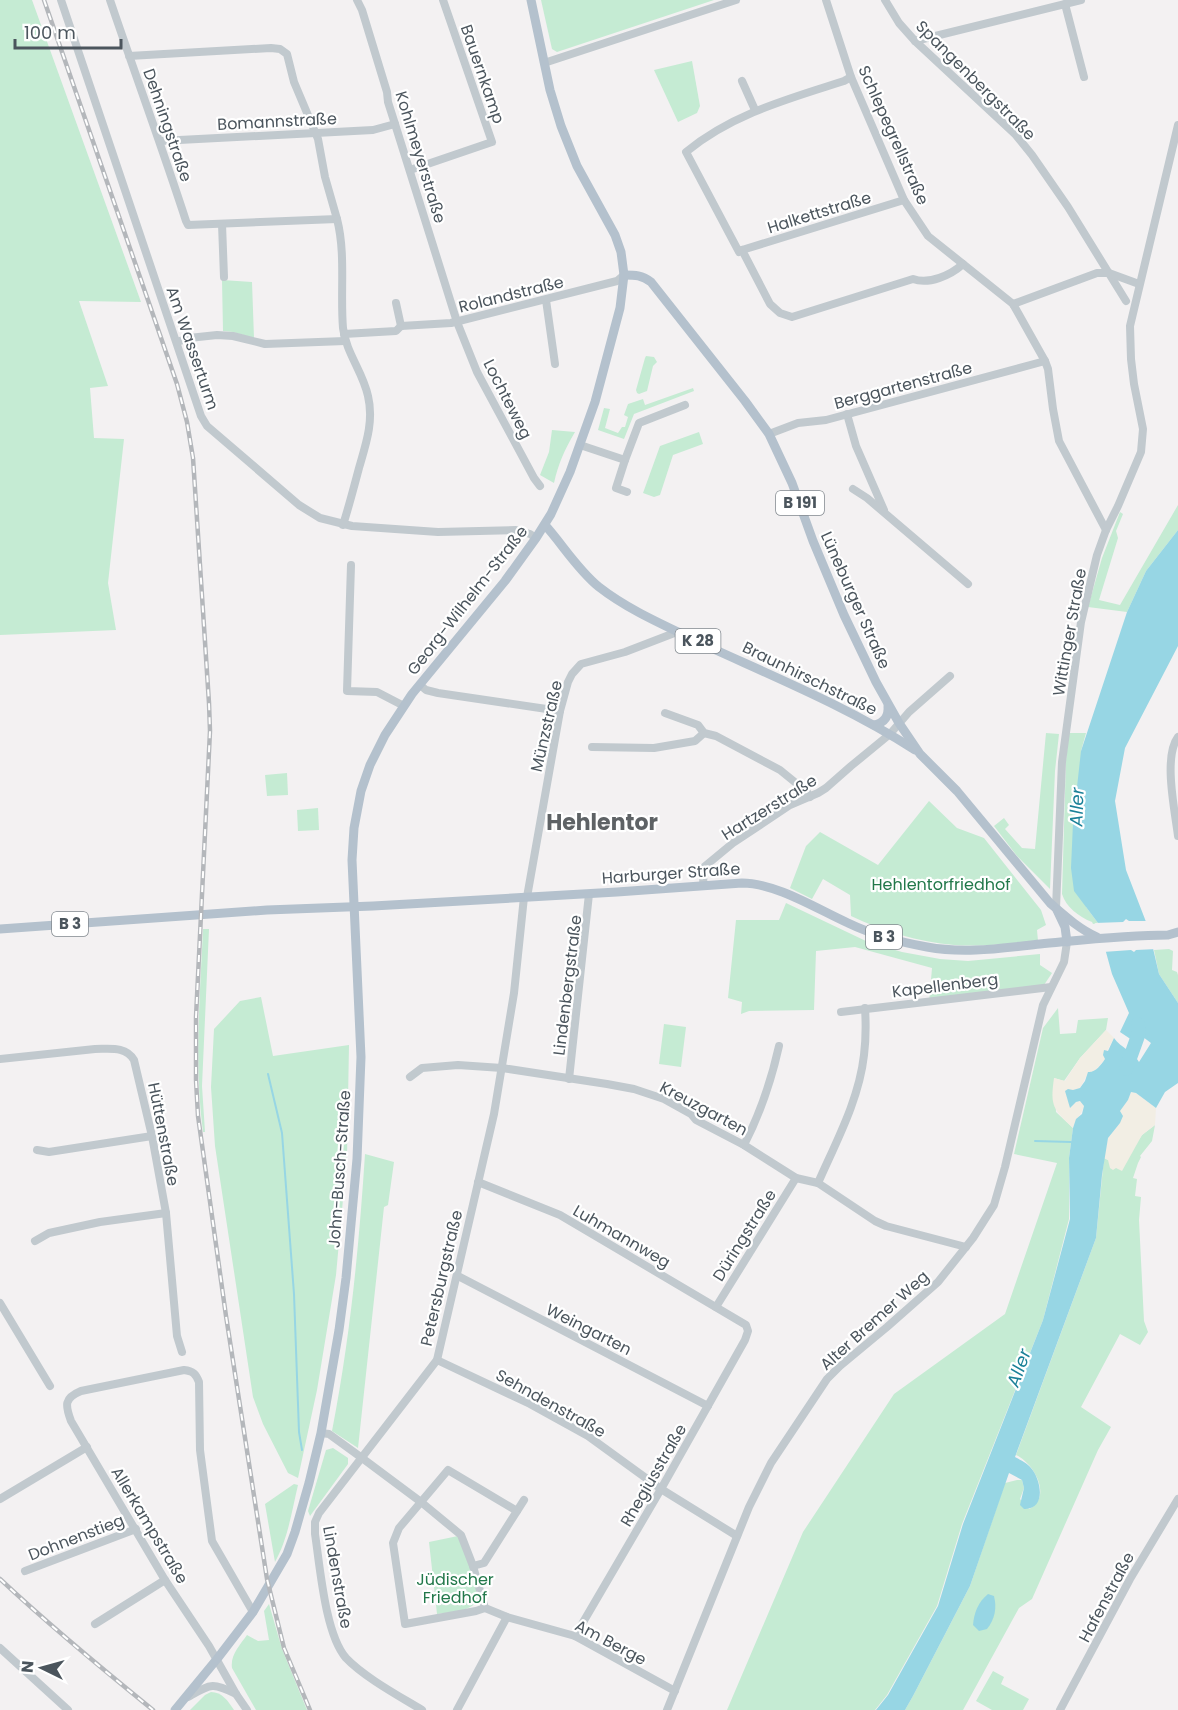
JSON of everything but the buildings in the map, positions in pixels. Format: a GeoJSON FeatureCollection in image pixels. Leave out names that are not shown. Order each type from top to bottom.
{"type":"FeatureCollection","features":[{"type":"Feature","properties":{"kind":"main road","name":"Georg-Wilhelm-Straße"},"geometry":{"type":"LineString","coordinates":[[354,906],[352,860],[356,812],[370,765],[385,735],[404,706],[505,581],[545,525],[564,487],[595,402],[620,308],[624,275],[621,252],[615,235],[577,166],[561,126],[544,63],[531,0]]}},
{"type":"Feature","properties":{"kind":"main road","name":"Lüneburger Straße"},"geometry":{"type":"LineString","coordinates":[[624,275],[638,275],[651,282],[745,400],[769,434],[792,483],[813,542],[844,615],[887,704],[921,754],[957,791],[1056,908],[1081,930],[1100,938]]}},
{"type":"Feature","properties":{"kind":"main road","name":"Braunhirschstraße"},"geometry":{"type":"LineString","coordinates":[[545,525],[578,566],[598,586],[626,604],[677,632],[818,696],[890,734],[921,754]]}},
{"type":"Feature","properties":{"kind":"main road"},"geometry":{"type":"LineString","coordinates":[[874,725],[883,722],[887,717],[887,704]]}},
{"type":"Feature","properties":{"kind":"main road","name":"Harburger Straße"},"geometry":{"type":"LineString","coordinates":[[0,929],[207,914],[590,894],[749,883],[764,886],[888,939],[928,947],[969,951],[1100,938],[1169,934]]}},
{"type":"Feature","properties":{"kind":"main road","name":"John-Busch-Straße"},"geometry":{"type":"LineString","coordinates":[[321,1433],[343,1299],[357,1159],[361,1057],[354,906]]}},
{"type":"Feature","properties":{"kind":"main road","name":"Lüneburger Straße"},"geometry":{"type":"LineString","coordinates":[[1056,908],[1065,927],[1067,942]]}},
{"type":"Feature","properties":{"kind":"main road","name":"B 3"},"geometry":{"type":"LineString","coordinates":[[1169,934],[1178,939]]}},
{"type":"Feature","properties":{"kind":"main road"},"geometry":{"type":"LineString","coordinates":[[175,1710],[253,1611],[287,1554],[321,1433]]}},
{"type":"Feature","properties":{"kind":"street","name":"Am Wasserturm"},"geometry":{"type":"LineString","coordinates":[[61,0],[201,416],[207,426],[251,465],[309,512],[320,518],[343,525],[411,531],[516,530],[537,538]]}},
{"type":"Feature","properties":{"kind":"street","name":"Dehningstraße"},"geometry":{"type":"LineString","coordinates":[[110,0],[186,221],[188,225],[222,224]]}},
{"type":"Feature","properties":{"kind":"street","name":"Kohlmeyerstraße"},"geometry":{"type":"LineString","coordinates":[[357,0],[375,51],[395,124],[457,322]]}},
{"type":"Feature","properties":{"kind":"street","name":"Bauernkamp"},"geometry":{"type":"LineString","coordinates":[[410,170],[492,142],[443,0]]}},
{"type":"Feature","properties":{"kind":"street"},"geometry":{"type":"LineString","coordinates":[[544,63],[736,0]]}},
{"type":"Feature","properties":{"kind":"street","name":"Schlepegrellstraße"},"geometry":{"type":"LineString","coordinates":[[826,0],[851,77],[904,200],[928,236],[1012,304],[1045,361],[1059,441],[1106,530]]}},
{"type":"Feature","properties":{"kind":"street","name":"Spangenbergstraße"},"geometry":{"type":"LineString","coordinates":[[885,0],[899,23],[915,41],[1007,127],[1026,148],[1068,207],[1126,301]]}},
{"type":"Feature","properties":{"kind":"street"},"geometry":{"type":"LineString","coordinates":[[915,41],[1080,0]]}},
{"type":"Feature","properties":{"kind":"street"},"geometry":{"type":"LineString","coordinates":[[1065,4],[1084,77]]}},
{"type":"Feature","properties":{"kind":"street"},"geometry":{"type":"LineString","coordinates":[[129,56],[271,48],[280,49],[287,54],[294,82],[316,132],[325,177],[340,231],[344,337],[368,395],[371,416],[369,433],[343,525]]}},
{"type":"Feature","properties":{"kind":"street"},"geometry":{"type":"LineString","coordinates":[[851,77],[755,110],[699,141],[686,152],[738,252],[742,250],[770,304],[780,313],[792,317],[913,279],[921,282],[953,273],[963,264]]}},
{"type":"Feature","properties":{"kind":"street"},"geometry":{"type":"LineString","coordinates":[[742,81],[755,110]]}},
{"type":"Feature","properties":{"kind":"street","name":"Bomannstraße"},"geometry":{"type":"LineString","coordinates":[[160,141],[373,130],[395,124]]}},
{"type":"Feature","properties":{"kind":"street","name":"Wittinger Straße"},"geometry":{"type":"LineString","coordinates":[[1056,908],[1062,762],[1081,622],[1097,555],[1141,452],[1143,429],[1134,384],[1130,326],[1178,125]]}},
{"type":"Feature","properties":{"kind":"street","name":"Halkettstraße"},"geometry":{"type":"LineString","coordinates":[[742,250],[904,200]]}},
{"type":"Feature","properties":{"kind":"street"},"geometry":{"type":"LineString","coordinates":[[224,278],[222,224],[337,219]]}},
{"type":"Feature","properties":{"kind":"street"},"geometry":{"type":"LineString","coordinates":[[1012,304],[1097,273],[1109,273],[1139,284]]}},
{"type":"Feature","properties":{"kind":"street","name":"Rolandstraße"},"geometry":{"type":"LineString","coordinates":[[177,342],[189,338],[217,335],[233,336],[265,344],[396,331],[401,326],[457,322],[617,281],[624,275]]}},
{"type":"Feature","properties":{"kind":"street"},"geometry":{"type":"LineString","coordinates":[[546,300],[555,364]]}},
{"type":"Feature","properties":{"kind":"street"},"geometry":{"type":"LineString","coordinates":[[396,303],[401,326]]}},
{"type":"Feature","properties":{"kind":"street","name":"Lochteweg"},"geometry":{"type":"LineString","coordinates":[[457,322],[477,372],[540,486]]}},
{"type":"Feature","properties":{"kind":"street","name":"Berggartenstraße"},"geometry":{"type":"LineString","coordinates":[[769,434],[798,423],[826,420],[1045,361]]}},
{"type":"Feature","properties":{"kind":"street"},"geometry":{"type":"LineString","coordinates":[[627,492],[616,488],[639,423],[685,405]]}},
{"type":"Feature","properties":{"kind":"street"},"geometry":{"type":"LineString","coordinates":[[847,414],[856,446],[886,514]]}},
{"type":"Feature","properties":{"kind":"street"},"geometry":{"type":"LineString","coordinates":[[580,445],[625,460]]}},
{"type":"Feature","properties":{"kind":"street"},"geometry":{"type":"LineString","coordinates":[[853,489],[968,584]]}},
{"type":"Feature","properties":{"kind":"street"},"geometry":{"type":"LineString","coordinates":[[351,565],[348,691],[376,692],[404,706]]}},
{"type":"Feature","properties":{"kind":"street","name":"Münzstraße"},"geometry":{"type":"LineString","coordinates":[[525,897],[560,711],[572,674],[581,664],[625,652],[677,632]]}},
{"type":"Feature","properties":{"kind":"street","name":"Hartzerstraße"},"geometry":{"type":"LineString","coordinates":[[703,885],[704,867],[714,858],[790,805],[826,788],[890,734],[950,676]]}},
{"type":"Feature","properties":{"kind":"street"},"geometry":{"type":"LineString","coordinates":[[420,685],[426,690],[438,693],[560,711]]}},
{"type":"Feature","properties":{"kind":"street"},"geometry":{"type":"LineString","coordinates":[[665,713],[698,726],[704,733],[717,736],[780,770],[810,797]]}},
{"type":"Feature","properties":{"kind":"street"},"geometry":{"type":"LineString","coordinates":[[592,747],[654,747],[695,741],[704,733]]}},
{"type":"Feature","properties":{"kind":"street"},"geometry":{"type":"LineString","coordinates":[[1178,737],[1171,752],[1170,765],[1178,836]]}},
{"type":"Feature","properties":{"kind":"street","name":"Lindenbergstraße"},"geometry":{"type":"LineString","coordinates":[[569,1079],[590,894]]}},
{"type":"Feature","properties":{"kind":"street","name":"Petersburgstraße"},"geometry":{"type":"LineString","coordinates":[[362,1458],[437,1360],[494,1114],[514,993],[525,897]]}},
{"type":"Feature","properties":{"kind":"street","name":"Alter Bremer Weg"},"geometry":{"type":"LineString","coordinates":[[667,1710],[759,1484],[771,1462],[827,1379],[938,1282],[966,1247],[994,1205],[1001,1184],[1043,1005],[1064,962],[1067,942]]}},
{"type":"Feature","properties":{"kind":"street","name":"Kapellenberg"},"geometry":{"type":"LineString","coordinates":[[842,1012],[1051,987]]}},
{"type":"Feature","properties":{"kind":"street"},"geometry":{"type":"LineString","coordinates":[[818,1183],[847,1119],[858,1086],[864,1058],[866,1008]]}},
{"type":"Feature","properties":{"kind":"street"},"geometry":{"type":"LineString","coordinates":[[744,1145],[768,1092],[779,1046]]}},
{"type":"Feature","properties":{"kind":"street","name":"Hüttenstraße"},"geometry":{"type":"LineString","coordinates":[[0,1059],[95,1049],[126,1050],[131,1054],[137,1069],[152,1136],[165,1213],[177,1336],[182,1352]]}},
{"type":"Feature","properties":{"kind":"street","name":"Kreuzgarten"},"geometry":{"type":"LineString","coordinates":[[410,1077],[422,1068],[458,1065],[502,1068],[634,1089],[664,1099],[796,1178],[818,1183],[875,1221],[966,1247]]}},
{"type":"Feature","properties":{"kind":"street"},"geometry":{"type":"LineString","coordinates":[[37,1150],[49,1152],[152,1136]]}},
{"type":"Feature","properties":{"kind":"street","name":"Düringstraße"},"geometry":{"type":"LineString","coordinates":[[716,1307],[796,1178]]}},
{"type":"Feature","properties":{"kind":"street","name":"Luhmannweg"},"geometry":{"type":"LineString","coordinates":[[478,1182],[560,1215],[746,1325]]}},
{"type":"Feature","properties":{"kind":"street"},"geometry":{"type":"LineString","coordinates":[[35,1241],[49,1233],[100,1222],[165,1213]]}},
{"type":"Feature","properties":{"kind":"street","name":"Weingarten"},"geometry":{"type":"LineString","coordinates":[[458,1276],[708,1406]]}},
{"type":"Feature","properties":{"kind":"street"},"geometry":{"type":"LineString","coordinates":[[0,1303],[50,1386]]}},
{"type":"Feature","properties":{"kind":"street","name":"Rhegiusstraße"},"geometry":{"type":"LineString","coordinates":[[575,1636],[745,1340],[748,1331],[746,1325]]}},
{"type":"Feature","properties":{"kind":"street","name":"Sehndenstraße"},"geometry":{"type":"LineString","coordinates":[[437,1360],[530,1404],[579,1431],[661,1489],[738,1536]]}},
{"type":"Feature","properties":{"kind":"street","name":"Allerkampstraße"},"geometry":{"type":"LineString","coordinates":[[247,1710],[217,1659],[165,1580],[71,1421],[67,1402],[72,1395],[81,1390],[184,1370],[193,1372],[199,1382],[200,1450],[212,1541],[253,1611]]}},
{"type":"Feature","properties":{"kind":"street"},"geometry":{"type":"LineString","coordinates":[[321,1433],[329,1434],[362,1458],[422,1502],[461,1535],[485,1608],[405,1624],[393,1543],[399,1528],[422,1502],[448,1470],[517,1511]]}},
{"type":"Feature","properties":{"kind":"street"},"geometry":{"type":"LineString","coordinates":[[0,1499],[87,1447]]}},
{"type":"Feature","properties":{"kind":"street","name":"Lindenstraße"},"geometry":{"type":"LineString","coordinates":[[362,1458],[319,1513],[315,1522],[329,1624],[346,1658],[371,1678],[422,1710]]}},
{"type":"Feature","properties":{"kind":"street","name":"Hafenstraße"},"geometry":{"type":"LineString","coordinates":[[1060,1710],[1135,1570],[1178,1499]]}},
{"type":"Feature","properties":{"kind":"street"},"geometry":{"type":"LineString","coordinates":[[473,1566],[484,1563],[524,1500]]}},
{"type":"Feature","properties":{"kind":"street","name":"Dohnenstieg"},"geometry":{"type":"LineString","coordinates":[[25,1571],[136,1529]]}},
{"type":"Feature","properties":{"kind":"street"},"geometry":{"type":"LineString","coordinates":[[95,1624],[165,1580]]}},
{"type":"Feature","properties":{"kind":"street","name":"Am Berge"},"geometry":{"type":"LineString","coordinates":[[485,1608],[507,1617],[575,1636],[675,1691]]}},
{"type":"Feature","properties":{"kind":"street"},"geometry":{"type":"LineString","coordinates":[[457,1710],[507,1617]]}},
{"type":"Feature","properties":{"kind":"street"},"geometry":{"type":"LineString","coordinates":[[0,1648],[68,1710]]}},
{"type":"Feature","properties":{"kind":"street"},"geometry":{"type":"LineString","coordinates":[[186,1698],[213,1685],[236,1694]]}},
{"type":"Feature","properties":{"kind":"green space"},"geometry":{"type":"Polygon","coordinates":[[[0,0],[32,0],[141,302],[79,301],[108,386],[90,388],[94,438],[124,439],[108,583],[116,630],[0,635],[0,0]]]}},
{"type":"Feature","properties":{"kind":"green space"},"geometry":{"type":"Polygon","coordinates":[[[541,0],[714,0],[557,52],[552,49],[541,0]]]}},
{"type":"Feature","properties":{"kind":"green space"},"geometry":{"type":"Polygon","coordinates":[[[692,61],[700,106],[697,113],[678,122],[654,70],[692,61]]]}},
{"type":"Feature","properties":{"kind":"green space"},"geometry":{"type":"Polygon","coordinates":[[[222,280],[252,282],[254,338],[223,331],[222,280]]]}},
{"type":"Feature","properties":{"kind":"green space"},"geometry":{"type":"Polygon","coordinates":[[[646,356],[654,357],[657,362],[653,366],[647,391],[639,394],[636,390],[646,356]]]}},
{"type":"Feature","properties":{"kind":"green space"},"geometry":{"type":"Polygon","coordinates":[[[693,388],[694,391],[634,414],[624,439],[598,430],[604,408],[610,409],[605,428],[618,433],[622,427],[625,427],[628,417],[624,415],[628,404],[643,399],[645,405],[693,388]]]}},
{"type":"Feature","properties":{"kind":"green space"},"geometry":{"type":"Polygon","coordinates":[[[552,430],[575,432],[562,457],[554,483],[540,475],[549,452],[552,430]]]}},
{"type":"Feature","properties":{"kind":"green space"},"geometry":{"type":"Polygon","coordinates":[[[699,432],[703,444],[673,455],[660,495],[654,497],[643,493],[660,446],[699,432]]]}},
{"type":"Feature","properties":{"kind":"green space"},"geometry":{"type":"Polygon","coordinates":[[[1178,505],[1178,530],[1146,571],[1127,612],[1088,607],[1102,558],[1120,512],[1123,514],[1116,531],[1118,538],[1099,600],[1120,605],[1178,505]]]}},
{"type":"Feature","properties":{"kind":"green space"},"geometry":{"type":"Polygon","coordinates":[[[1046,733],[1059,734],[1055,771],[1050,889],[1017,856],[994,826],[1004,818],[1009,825],[1005,829],[1022,848],[1035,849],[1046,733]]]}},
{"type":"Feature","properties":{"kind":"green space"},"geometry":{"type":"Polygon","coordinates":[[[1069,733],[1086,733],[1081,751],[1086,907],[1098,923],[1093,924],[1074,911],[1062,894],[1066,760],[1069,733]]]}},
{"type":"Feature","properties":{"kind":"green space"},"geometry":{"type":"Polygon","coordinates":[[[287,773],[288,795],[267,796],[265,775],[287,773]]]}},
{"type":"Feature","properties":{"kind":"green space","name":"Hehlentorfriedhof"},"geometry":{"type":"Polygon","coordinates":[[[929,801],[957,828],[984,838],[1041,910],[1046,925],[1037,930],[1038,941],[996,945],[954,945],[927,941],[888,931],[851,916],[850,895],[823,879],[812,899],[790,888],[806,846],[820,832],[878,865],[929,801]]]}},
{"type":"Feature","properties":{"kind":"green space"},"geometry":{"type":"Polygon","coordinates":[[[318,808],[319,830],[298,831],[297,810],[318,808]]]}},
{"type":"Feature","properties":{"kind":"green space","name":"Hehlentorfriedhof"},"geometry":{"type":"Polygon","coordinates":[[[786,903],[868,942],[902,952],[940,959],[968,961],[1040,954],[1040,965],[1052,973],[1040,991],[929,1003],[932,968],[855,947],[816,951],[814,1010],[749,1011],[741,1014],[742,1002],[728,998],[736,920],[779,920],[786,903]]]}},
{"type":"Feature","properties":{"kind":"green space"},"geometry":{"type":"Polygon","coordinates":[[[203,929],[209,929],[202,1086],[205,1132],[203,1132],[200,1107],[198,1056],[203,929]]]}},
{"type":"Feature","properties":{"kind":"green space"},"geometry":{"type":"Polygon","coordinates":[[[1154,950],[1173,951],[1172,970],[1178,975],[1178,1003],[1159,974],[1154,950]]]}},
{"type":"Feature","properties":{"kind":"green space"},"geometry":{"type":"Polygon","coordinates":[[[261,997],[273,1056],[349,1045],[347,1156],[336,1275],[317,1390],[298,1478],[288,1473],[263,1424],[253,1397],[215,1146],[211,1087],[214,1029],[240,1001],[261,997]]]}},
{"type":"Feature","properties":{"kind":"green space"},"geometry":{"type":"Polygon","coordinates":[[[1058,1008],[1060,1034],[1076,1033],[1078,1020],[1108,1018],[1106,1030],[1080,1058],[1064,1081],[1054,1078],[1056,1112],[1073,1128],[1069,1158],[1069,1219],[1043,1320],[962,1524],[937,1606],[887,1695],[875,1710],[727,1710],[803,1532],[894,1394],[1005,1314],[1057,1163],[1014,1154],[1043,1028],[1058,1008]]]}},
{"type":"Feature","properties":{"kind":"green space"},"geometry":{"type":"Polygon","coordinates":[[[664,1024],[686,1027],[681,1067],[659,1064],[664,1024]]]}},
{"type":"Feature","properties":{"kind":"green space"},"geometry":{"type":"Polygon","coordinates":[[[1155,1125],[1152,1141],[1140,1156],[1133,1178],[1137,1179],[1135,1196],[1141,1197],[1139,1220],[1144,1321],[1148,1332],[1140,1345],[1120,1334],[1081,1407],[1111,1427],[1098,1450],[1032,1599],[1019,1608],[963,1710],[905,1710],[970,1586],[1005,1483],[1022,1480],[1024,1488],[1020,1499],[1029,1509],[1040,1497],[1038,1480],[1034,1472],[1023,1459],[1016,1455],[1096,1238],[1104,1158],[1108,1160],[1133,1148],[1142,1135],[1155,1125]]]}},
{"type":"Feature","properties":{"kind":"green space"},"geometry":{"type":"Polygon","coordinates":[[[365,1154],[394,1162],[388,1205],[384,1207],[358,1448],[332,1431],[353,1293],[365,1154]]]}},
{"type":"Feature","properties":{"kind":"green space"},"geometry":{"type":"Polygon","coordinates":[[[333,1448],[348,1458],[348,1464],[310,1516],[308,1511],[326,1450],[333,1448]]]}},
{"type":"Feature","properties":{"kind":"green space"},"geometry":{"type":"Polygon","coordinates":[[[294,1484],[298,1485],[289,1524],[275,1562],[265,1504],[294,1484]]]}},
{"type":"Feature","properties":{"kind":"green space","name":"Jüdischer Friedhof"},"geometry":{"type":"Polygon","coordinates":[[[458,1536],[479,1599],[466,1609],[437,1614],[429,1542],[458,1536]]]}},
{"type":"Feature","properties":{"kind":"green space"},"geometry":{"type":"Polygon","coordinates":[[[269,1604],[282,1649],[307,1710],[256,1710],[232,1668],[234,1654],[247,1635],[258,1641],[269,1640],[264,1611],[269,1604]]]}},
{"type":"Feature","properties":{"kind":"green space"},"geometry":{"type":"Polygon","coordinates":[[[993,1671],[1004,1677],[1001,1684],[1029,1699],[1023,1710],[992,1710],[976,1701],[993,1671]]]}},
{"type":"Feature","properties":{"kind":"green space"},"geometry":{"type":"Polygon","coordinates":[[[211,1692],[222,1695],[234,1710],[190,1710],[211,1692]]]}},
{"type":"Feature","properties":{"kind":"sand"},"geometry":{"type":"Polygon","coordinates":[[[1106,1030],[1114,1038],[1104,1056],[1105,1059],[1094,1072],[1088,1073],[1080,1088],[1073,1090],[1070,1108],[1076,1102],[1081,1101],[1084,1106],[1073,1128],[1057,1111],[1053,1101],[1054,1078],[1065,1081],[1080,1058],[1106,1030]]]}},
{"type":"Feature","properties":{"kind":"sand"},"geometry":{"type":"Polygon","coordinates":[[[1131,1092],[1136,1093],[1156,1108],[1155,1125],[1142,1135],[1122,1171],[1116,1168],[1113,1170],[1108,1160],[1104,1158],[1108,1138],[1120,1123],[1119,1111],[1131,1092]]]}},
{"type":"Feature","properties":{"kind":"water","name":"Aller"},"geometry":{"type":"Polygon","coordinates":[[[1178,530],[1178,646],[1125,748],[1115,801],[1126,870],[1148,927],[1159,974],[1178,1003],[1178,1083],[1165,1092],[1156,1108],[1136,1093],[1131,1092],[1120,1111],[1123,1116],[1120,1123],[1108,1138],[1096,1238],[1015,1457],[1028,1465],[1035,1473],[1039,1486],[1039,1499],[1036,1505],[1024,1509],[1020,1505],[1024,1488],[1022,1480],[1009,1473],[970,1586],[913,1696],[905,1710],[876,1710],[888,1695],[938,1606],[963,1524],[1043,1320],[1070,1219],[1069,1158],[1073,1128],[1084,1106],[1080,1101],[1070,1108],[1065,1091],[1080,1088],[1088,1072],[1095,1070],[1105,1059],[1104,1050],[1108,1051],[1114,1038],[1139,1062],[1151,1043],[1143,1037],[1138,1044],[1120,1032],[1129,1013],[1112,974],[1098,923],[1074,891],[1071,868],[1073,823],[1081,751],[1127,612],[1146,571],[1178,530]]]}},
{"type":"Feature","properties":{"kind":"water"},"geometry":{"type":"Polygon","coordinates":[[[988,1594],[994,1596],[995,1613],[987,1629],[979,1631],[973,1625],[974,1616],[979,1604],[988,1594]]]}},
{"type":"Feature","properties":{"kind":"pier"},"geometry":{"type":"Polygon","coordinates":[[[1126,919],[1149,921],[1157,949],[1103,952],[1095,923],[1123,922],[1126,919]]]}},
{"type":"Feature","properties":{"kind":"waterway"},"geometry":{"type":"LineString","coordinates":[[1126,1069],[1139,1033],[1138,1024]]}},
{"type":"Feature","properties":{"kind":"waterway"},"geometry":{"type":"LineString","coordinates":[[268,1074],[282,1133],[294,1294],[299,1432],[302,1450]]}},
{"type":"Feature","properties":{"kind":"waterway"},"geometry":{"type":"LineString","coordinates":[[1035,1141],[1071,1142]]}},
{"type":"Feature","properties":{"kind":"railway"},"geometry":{"type":"LineString","coordinates":[[44,0],[177,384],[193,458],[210,731],[196,1017],[198,1116],[267,1579],[284,1648],[310,1710]]}},
{"type":"Feature","properties":{"kind":"railway"},"geometry":{"type":"LineString","coordinates":[[0,1579],[75,1646],[153,1710]]}},
{"type":"Feature","properties":{"kind":"district","name":"Hehlentor"},"geometry":{"type":"Point","coordinates":[602,822]}}]}
